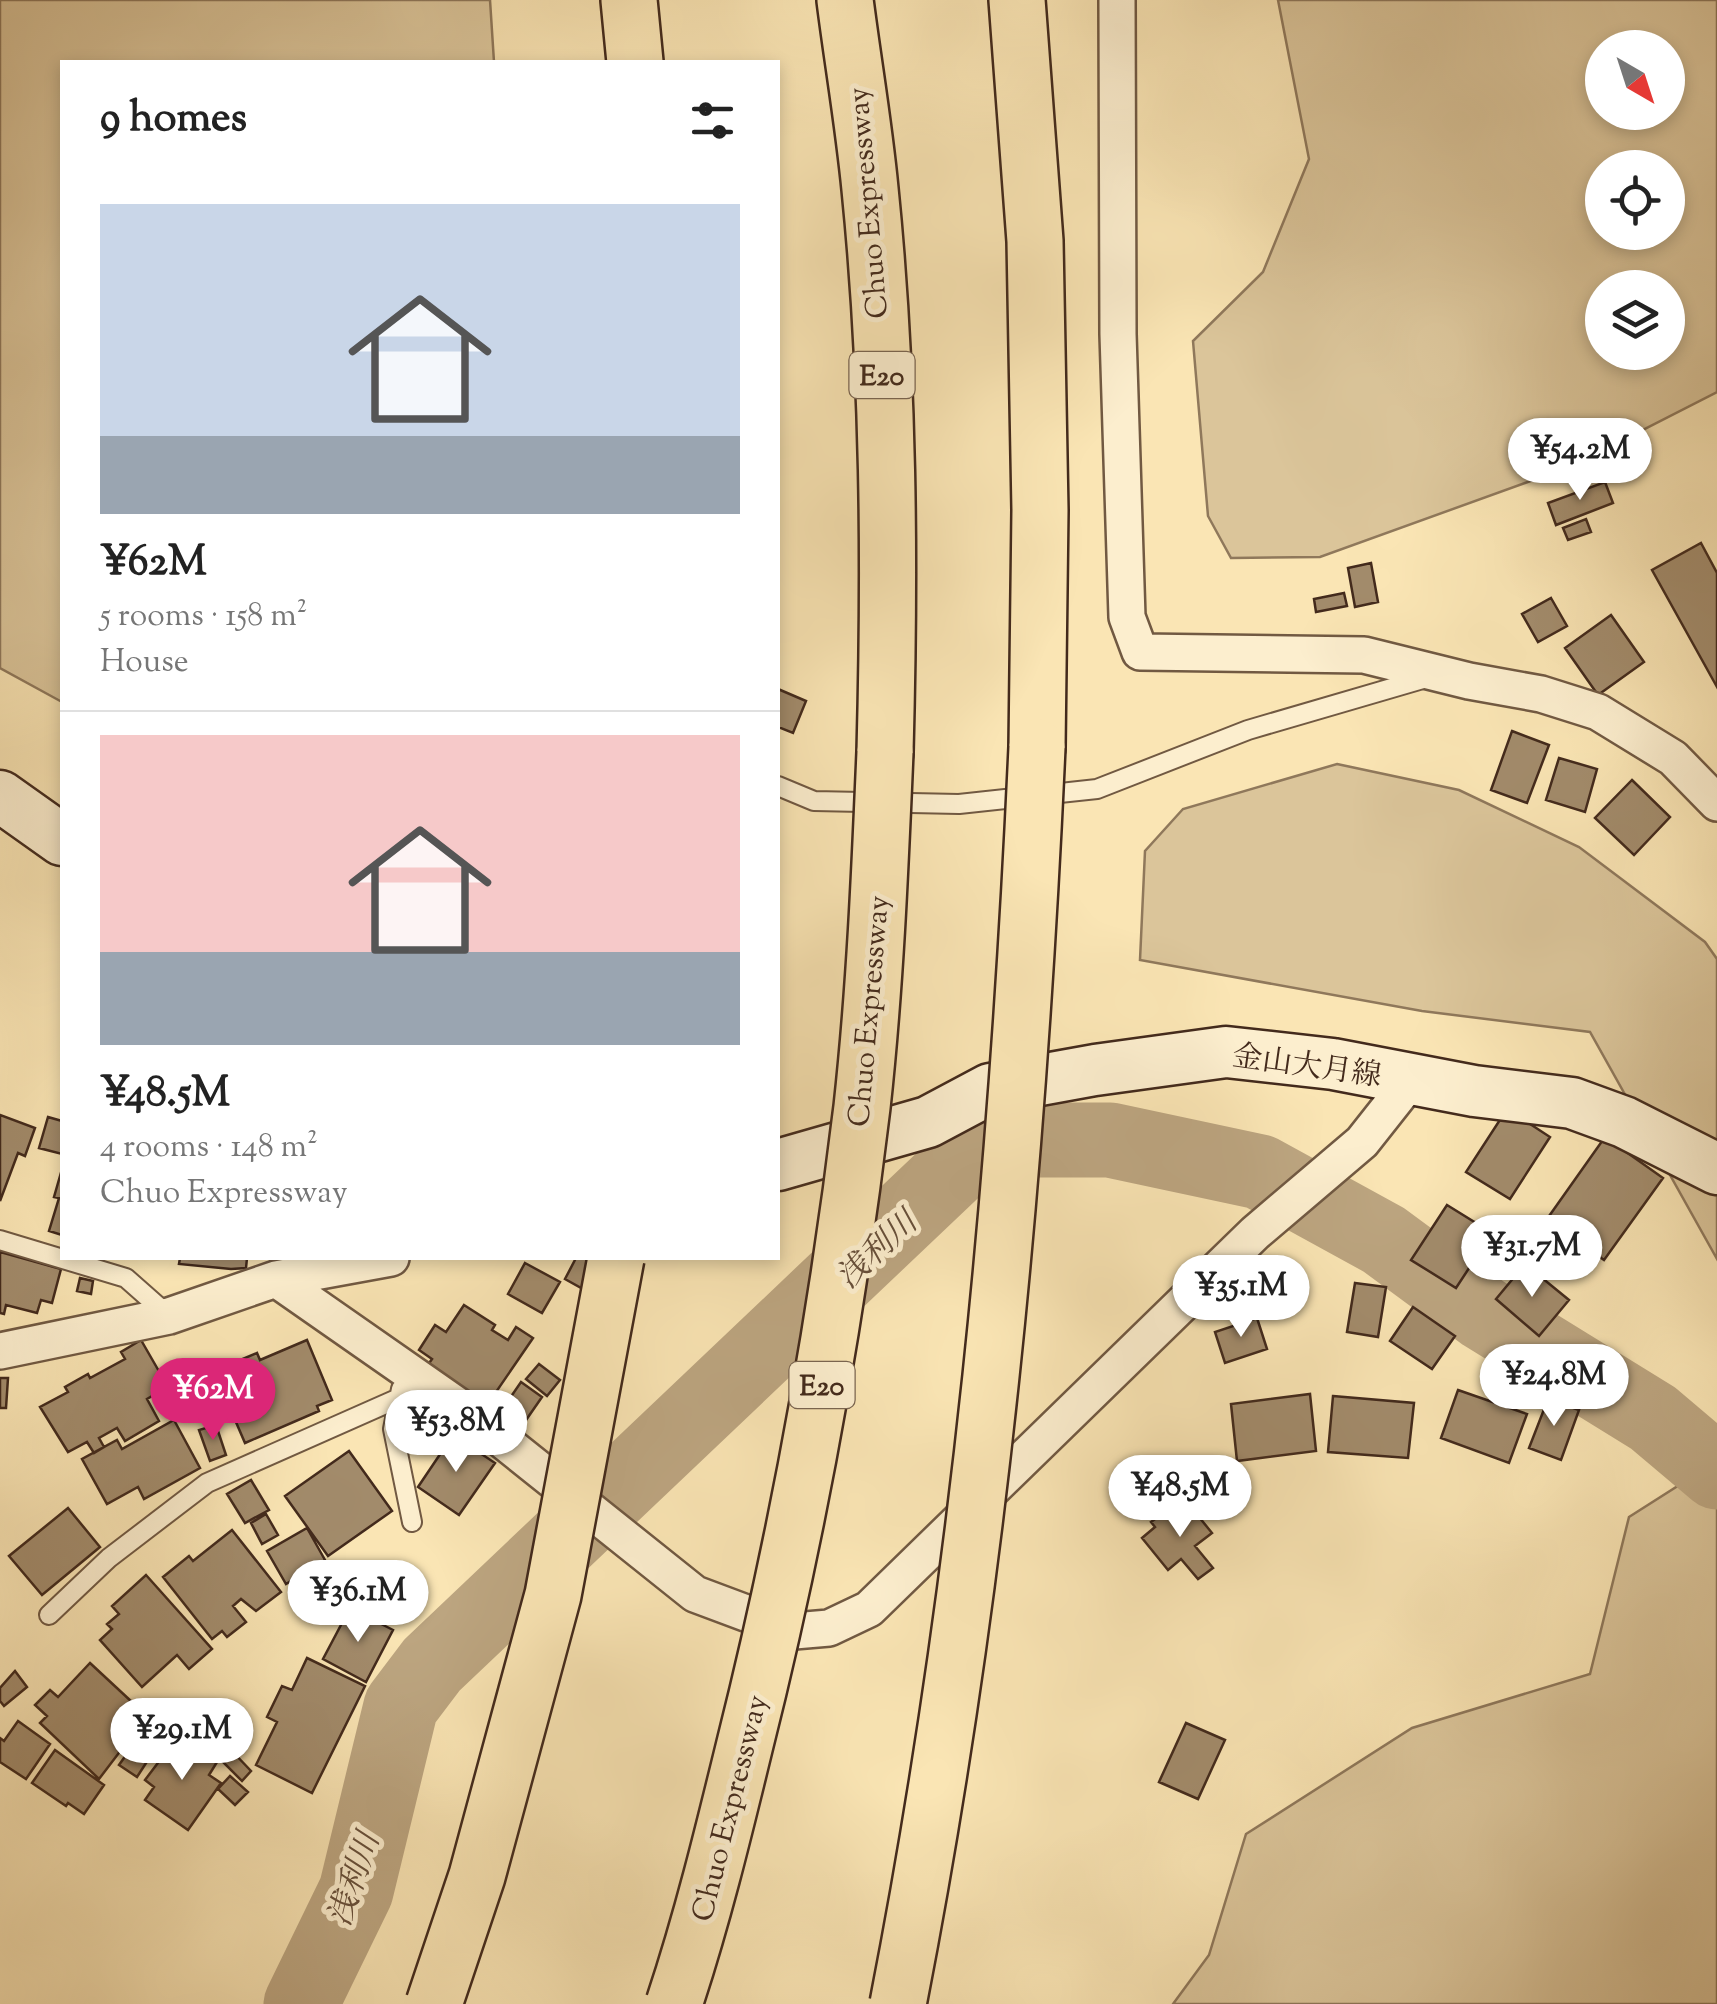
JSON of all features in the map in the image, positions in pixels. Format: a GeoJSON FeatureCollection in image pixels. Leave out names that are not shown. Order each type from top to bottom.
{"type":"FeatureCollection","features":[{"type":"Feature","properties":{"kind":"highway"},"geometry":{"type":"LineString","coordinates":[[629,0],[636,60]]}},
{"type":"Feature","properties":{"kind":"highway","name":"Chuo Expressway"},"geometry":{"type":"LineString","coordinates":[[674,2004],[700,1927],[772,1640],[832,1329],[862,1104],[878,926],[889,585],[884,404],[870,189],[845,0]]}},
{"type":"Feature","properties":{"kind":"highway"},"geometry":{"type":"LineString","coordinates":[[898,2004],[965,1596],[1017,1110],[1037,747],[1040,510],[1035,241],[1017,0]]}},
{"type":"Feature","properties":{"kind":"highway"},"geometry":{"type":"LineString","coordinates":[[434,2004],[478,1876],[553,1595],[616,1260]]}},
{"type":"Feature","properties":{"kind":"main road"},"geometry":{"type":"LineString","coordinates":[[0,796],[60,839]]}},
{"type":"Feature","properties":{"kind":"main road","name":"金山大月線"},"geometry":{"type":"LineString","coordinates":[[780,1164],[928,1122],[990,1089],[1226,1052],[1333,1064],[1411,1080],[1572,1103],[1624,1122],[1717,1169]]}},
{"type":"Feature","properties":{"kind":"street"},"geometry":{"type":"LineString","coordinates":[[1118,0],[1118,334],[1127,617],[1140,652],[1364,655],[1542,694],[1598,712],[1674,758],[1717,803]]}},
{"type":"Feature","properties":{"kind":"street"},"geometry":{"type":"LineString","coordinates":[[276,1279],[402,1383],[471,1415],[695,1594],[794,1631],[829,1628],[868,1609],[1256,1233],[1362,1142],[1411,1080]]}},
{"type":"Feature","properties":{"kind":"street"},"geometry":{"type":"LineString","coordinates":[[0,1351],[169,1316],[276,1279],[380,1260]]}},
{"type":"Feature","properties":{"kind":"lane"},"geometry":{"type":"LineString","coordinates":[[780,787],[814,801],[959,804],[1098,789],[1248,730],[1440,674]]}},
{"type":"Feature","properties":{"kind":"lane"},"geometry":{"type":"LineString","coordinates":[[0,1240],[60,1258]]}},
{"type":"Feature","properties":{"kind":"lane"},"geometry":{"type":"LineString","coordinates":[[66,1260],[126,1278],[169,1316]]}},
{"type":"Feature","properties":{"kind":"lane"},"geometry":{"type":"LineString","coordinates":[[402,1383],[393,1429],[412,1522]]}},
{"type":"Feature","properties":{"kind":"lane"},"geometry":{"type":"LineString","coordinates":[[49,1614],[109,1558],[207,1483],[402,1383]]}},
{"type":"Feature","properties":{"kind":"shaded area"},"geometry":{"type":"Polygon","coordinates":[[[0,0],[490,0],[494,60],[60,60],[60,701],[0,668],[0,0]]]}},
{"type":"Feature","properties":{"kind":"shaded area"},"geometry":{"type":"Polygon","coordinates":[[[1278,0],[1717,0],[1717,392],[1572,466],[1320,557],[1231,558],[1208,516],[1193,341],[1263,272],[1309,159],[1278,0]]]}},
{"type":"Feature","properties":{"kind":"shaded area"},"geometry":{"type":"Polygon","coordinates":[[[1337,764],[1459,790],[1579,847],[1705,942],[1717,959],[1717,1259],[1590,1032],[1422,1011],[1140,960],[1145,851],[1183,809],[1337,764]]]}},
{"type":"Feature","properties":{"kind":"shaded area"},"geometry":{"type":"Polygon","coordinates":[[[1717,1461],[1717,2004],[1173,2004],[1209,1955],[1246,1834],[1412,1728],[1590,1674],[1629,1517],[1717,1461]]]}},
{"type":"Feature","properties":{"kind":"building"},"geometry":{"type":"Polygon","coordinates":[[[1605,482],[1613,503],[1556,525],[1548,503],[1605,482]]]}},
{"type":"Feature","properties":{"kind":"building"},"geometry":{"type":"Polygon","coordinates":[[[1586,519],[1591,532],[1568,540],[1563,528],[1586,519]]]}},
{"type":"Feature","properties":{"kind":"building"},"geometry":{"type":"Polygon","coordinates":[[[1701,543],[1717,573],[1717,687],[1652,570],[1701,543]]]}},
{"type":"Feature","properties":{"kind":"building"},"geometry":{"type":"Polygon","coordinates":[[[1371,563],[1378,602],[1355,607],[1348,568],[1371,563]]]}},
{"type":"Feature","properties":{"kind":"building"},"geometry":{"type":"Polygon","coordinates":[[[1344,593],[1347,606],[1316,612],[1314,599],[1344,593]]]}},
{"type":"Feature","properties":{"kind":"building"},"geometry":{"type":"Polygon","coordinates":[[[1551,598],[1567,626],[1538,642],[1522,614],[1551,598]]]}},
{"type":"Feature","properties":{"kind":"building"},"geometry":{"type":"Polygon","coordinates":[[[1611,615],[1644,662],[1598,695],[1565,648],[1611,615]]]}},
{"type":"Feature","properties":{"kind":"building"},"geometry":{"type":"Polygon","coordinates":[[[780,690],[806,701],[793,733],[780,728],[780,690]]]}},
{"type":"Feature","properties":{"kind":"building"},"geometry":{"type":"Polygon","coordinates":[[[1512,731],[1549,745],[1527,803],[1491,790],[1512,731]]]}},
{"type":"Feature","properties":{"kind":"building"},"geometry":{"type":"Polygon","coordinates":[[[1559,758],[1597,769],[1585,812],[1546,800],[1559,758]]]}},
{"type":"Feature","properties":{"kind":"building"},"geometry":{"type":"Polygon","coordinates":[[[1632,780],[1670,817],[1634,855],[1595,818],[1632,780]]]}},
{"type":"Feature","properties":{"kind":"building"},"geometry":{"type":"Polygon","coordinates":[[[1507,1109],[1550,1137],[1510,1199],[1466,1172],[1507,1109]]]}},
{"type":"Feature","properties":{"kind":"building"},"geometry":{"type":"Polygon","coordinates":[[[0,1115],[35,1128],[25,1156],[18,1153],[0,1201],[0,1115]]]}},
{"type":"Feature","properties":{"kind":"building"},"geometry":{"type":"Polygon","coordinates":[[[48,1117],[60,1120],[60,1153],[39,1148],[48,1117]]]}},
{"type":"Feature","properties":{"kind":"building"},"geometry":{"type":"Polygon","coordinates":[[[1605,1137],[1663,1178],[1604,1260],[1547,1219],[1605,1137]]]}},
{"type":"Feature","properties":{"kind":"building"},"geometry":{"type":"Polygon","coordinates":[[[60,1176],[60,1234],[49,1231],[59,1198],[54,1197],[60,1176]]]}},
{"type":"Feature","properties":{"kind":"building"},"geometry":{"type":"Polygon","coordinates":[[[1447,1205],[1492,1233],[1456,1288],[1411,1260],[1447,1205]]]}},
{"type":"Feature","properties":{"kind":"building"},"geometry":{"type":"Polygon","coordinates":[[[0,1252],[61,1269],[52,1303],[41,1300],[37,1313],[6,1305],[4,1314],[0,1313],[0,1252]]]}},
{"type":"Feature","properties":{"kind":"building"},"geometry":{"type":"Polygon","coordinates":[[[180,1260],[247,1260],[246,1268],[231,1269],[179,1264],[180,1260]]]}},
{"type":"Feature","properties":{"kind":"building"},"geometry":{"type":"Polygon","coordinates":[[[575,1260],[597,1263],[583,1289],[565,1279],[575,1260]]]}},
{"type":"Feature","properties":{"kind":"building"},"geometry":{"type":"Polygon","coordinates":[[[525,1263],[560,1282],[542,1313],[508,1294],[525,1263]]]}},
{"type":"Feature","properties":{"kind":"building"},"geometry":{"type":"Polygon","coordinates":[[[1525,1264],[1569,1300],[1539,1336],[1496,1299],[1525,1264]]]}},
{"type":"Feature","properties":{"kind":"building"},"geometry":{"type":"Polygon","coordinates":[[[80,1278],[93,1281],[91,1294],[77,1291],[80,1278]]]}},
{"type":"Feature","properties":{"kind":"building"},"geometry":{"type":"Polygon","coordinates":[[[1355,1283],[1386,1287],[1378,1337],[1347,1332],[1355,1283]]]}},
{"type":"Feature","properties":{"kind":"building"},"geometry":{"type":"Polygon","coordinates":[[[464,1305],[495,1325],[492,1330],[508,1340],[516,1327],[533,1338],[481,1414],[425,1369],[432,1359],[419,1350],[435,1325],[446,1332],[464,1305]]]}},
{"type":"Feature","properties":{"kind":"building"},"geometry":{"type":"Polygon","coordinates":[[[1413,1307],[1455,1336],[1432,1369],[1390,1341],[1413,1307]]]}},
{"type":"Feature","properties":{"kind":"building"},"geometry":{"type":"Polygon","coordinates":[[[1257,1318],[1267,1349],[1225,1363],[1215,1332],[1257,1318]]]}},
{"type":"Feature","properties":{"kind":"building"},"geometry":{"type":"Polygon","coordinates":[[[141,1340],[168,1387],[147,1399],[159,1421],[125,1441],[117,1428],[99,1438],[104,1447],[94,1453],[87,1442],[68,1452],[40,1407],[68,1392],[65,1387],[88,1374],[90,1378],[125,1359],[121,1352],[141,1340]]]}},
{"type":"Feature","properties":{"kind":"building"},"geometry":{"type":"Polygon","coordinates":[[[307,1340],[332,1400],[317,1406],[319,1411],[245,1443],[214,1371],[257,1353],[260,1360],[307,1340]]]}},
{"type":"Feature","properties":{"kind":"building"},"geometry":{"type":"Polygon","coordinates":[[[539,1364],[560,1380],[547,1396],[526,1379],[539,1364]]]}},
{"type":"Feature","properties":{"kind":"building"},"geometry":{"type":"Polygon","coordinates":[[[0,1378],[8,1378],[6,1408],[0,1408],[0,1378]]]}},
{"type":"Feature","properties":{"kind":"building"},"geometry":{"type":"Polygon","coordinates":[[[521,1382],[542,1397],[515,1436],[483,1414],[498,1393],[508,1401],[521,1382]]]}},
{"type":"Feature","properties":{"kind":"building"},"geometry":{"type":"Polygon","coordinates":[[[1458,1390],[1527,1414],[1509,1463],[1441,1438],[1458,1390]]]}},
{"type":"Feature","properties":{"kind":"building"},"geometry":{"type":"Polygon","coordinates":[[[1310,1394],[1316,1451],[1237,1461],[1231,1404],[1310,1394]]]}},
{"type":"Feature","properties":{"kind":"building"},"geometry":{"type":"Polygon","coordinates":[[[1333,1396],[1414,1403],[1408,1458],[1328,1452],[1333,1396]]]}},
{"type":"Feature","properties":{"kind":"building"},"geometry":{"type":"Polygon","coordinates":[[[1548,1399],[1579,1410],[1561,1460],[1529,1448],[1548,1399]]]}},
{"type":"Feature","properties":{"kind":"building"},"geometry":{"type":"Polygon","coordinates":[[[174,1420],[200,1468],[144,1499],[138,1487],[107,1504],[82,1459],[117,1440],[122,1449],[174,1420]]]}},
{"type":"Feature","properties":{"kind":"building"},"geometry":{"type":"Polygon","coordinates":[[[216,1425],[226,1455],[210,1461],[199,1430],[216,1425]]]}},
{"type":"Feature","properties":{"kind":"building"},"geometry":{"type":"Polygon","coordinates":[[[453,1435],[495,1463],[459,1515],[418,1487],[453,1435]]]}},
{"type":"Feature","properties":{"kind":"building"},"geometry":{"type":"Polygon","coordinates":[[[349,1451],[392,1511],[328,1556],[285,1496],[349,1451]]]}},
{"type":"Feature","properties":{"kind":"building"},"geometry":{"type":"Polygon","coordinates":[[[251,1480],[269,1510],[245,1523],[227,1494],[251,1480]]]}},
{"type":"Feature","properties":{"kind":"building"},"geometry":{"type":"Polygon","coordinates":[[[1186,1501],[1212,1533],[1195,1546],[1213,1568],[1198,1579],[1181,1559],[1168,1570],[1142,1538],[1155,1527],[1151,1522],[1166,1511],[1170,1515],[1186,1501]]]}},
{"type":"Feature","properties":{"kind":"building"},"geometry":{"type":"Polygon","coordinates":[[[68,1508],[100,1547],[42,1595],[9,1556],[68,1508]]]}},
{"type":"Feature","properties":{"kind":"building"},"geometry":{"type":"Polygon","coordinates":[[[266,1514],[278,1535],[262,1544],[251,1523],[266,1514]]]}},
{"type":"Feature","properties":{"kind":"building"},"geometry":{"type":"Polygon","coordinates":[[[307,1528],[325,1560],[286,1584],[267,1551],[307,1528]]]}},
{"type":"Feature","properties":{"kind":"building"},"geometry":{"type":"Polygon","coordinates":[[[232,1530],[281,1592],[256,1611],[241,1599],[233,1606],[246,1622],[227,1637],[222,1631],[212,1639],[163,1577],[189,1556],[193,1561],[232,1530]]]}},
{"type":"Feature","properties":{"kind":"building"},"geometry":{"type":"Polygon","coordinates":[[[146,1575],[212,1649],[189,1669],[177,1655],[142,1687],[100,1640],[112,1629],[107,1624],[119,1614],[112,1606],[146,1575]]]}},
{"type":"Feature","properties":{"kind":"building"},"geometry":{"type":"Polygon","coordinates":[[[350,1608],[393,1630],[366,1682],[323,1659],[350,1608]]]}},
{"type":"Feature","properties":{"kind":"building"},"geometry":{"type":"Polygon","coordinates":[[[307,1658],[365,1686],[312,1793],[256,1765],[277,1722],[267,1717],[282,1686],[292,1690],[307,1658]]]}},
{"type":"Feature","properties":{"kind":"building"},"geometry":{"type":"Polygon","coordinates":[[[90,1663],[147,1716],[99,1779],[40,1723],[47,1716],[35,1705],[50,1690],[58,1697],[90,1663]]]}},
{"type":"Feature","properties":{"kind":"building"},"geometry":{"type":"Polygon","coordinates":[[[15,1671],[27,1687],[4,1706],[0,1688],[15,1671]]]}},
{"type":"Feature","properties":{"kind":"building"},"geometry":{"type":"Polygon","coordinates":[[[18,1721],[50,1744],[26,1779],[0,1762],[0,1738],[4,1741],[18,1721]]]}},
{"type":"Feature","properties":{"kind":"building"},"geometry":{"type":"Polygon","coordinates":[[[1186,1723],[1225,1740],[1198,1799],[1159,1782],[1186,1723]]]}},
{"type":"Feature","properties":{"kind":"building"},"geometry":{"type":"Polygon","coordinates":[[[179,1735],[217,1762],[209,1775],[221,1783],[188,1830],[145,1800],[154,1787],[145,1780],[179,1735]]]}},
{"type":"Feature","properties":{"kind":"building"},"geometry":{"type":"Polygon","coordinates":[[[131,1748],[148,1760],[137,1777],[119,1765],[131,1748]]]}},
{"type":"Feature","properties":{"kind":"building"},"geometry":{"type":"Polygon","coordinates":[[[55,1750],[104,1785],[84,1814],[32,1783],[55,1750]]]}},
{"type":"Feature","properties":{"kind":"building"},"geometry":{"type":"Polygon","coordinates":[[[232,1751],[251,1771],[242,1781],[222,1761],[232,1751]]]}},
{"type":"Feature","properties":{"kind":"building"},"geometry":{"type":"Polygon","coordinates":[[[230,1776],[248,1792],[235,1805],[218,1789],[230,1776]]]}},
{"type":"Feature","properties":{"kind":"waterway","name":"浅利川"},"geometry":{"type":"LineString","coordinates":[[301,2004],[356,1891],[401,1706],[432,1665],[969,1155],[987,1146],[1031,1140],[1110,1140],[1260,1172],[1384,1240],[1483,1313],[1653,1418],[1717,1472]]}}]}
